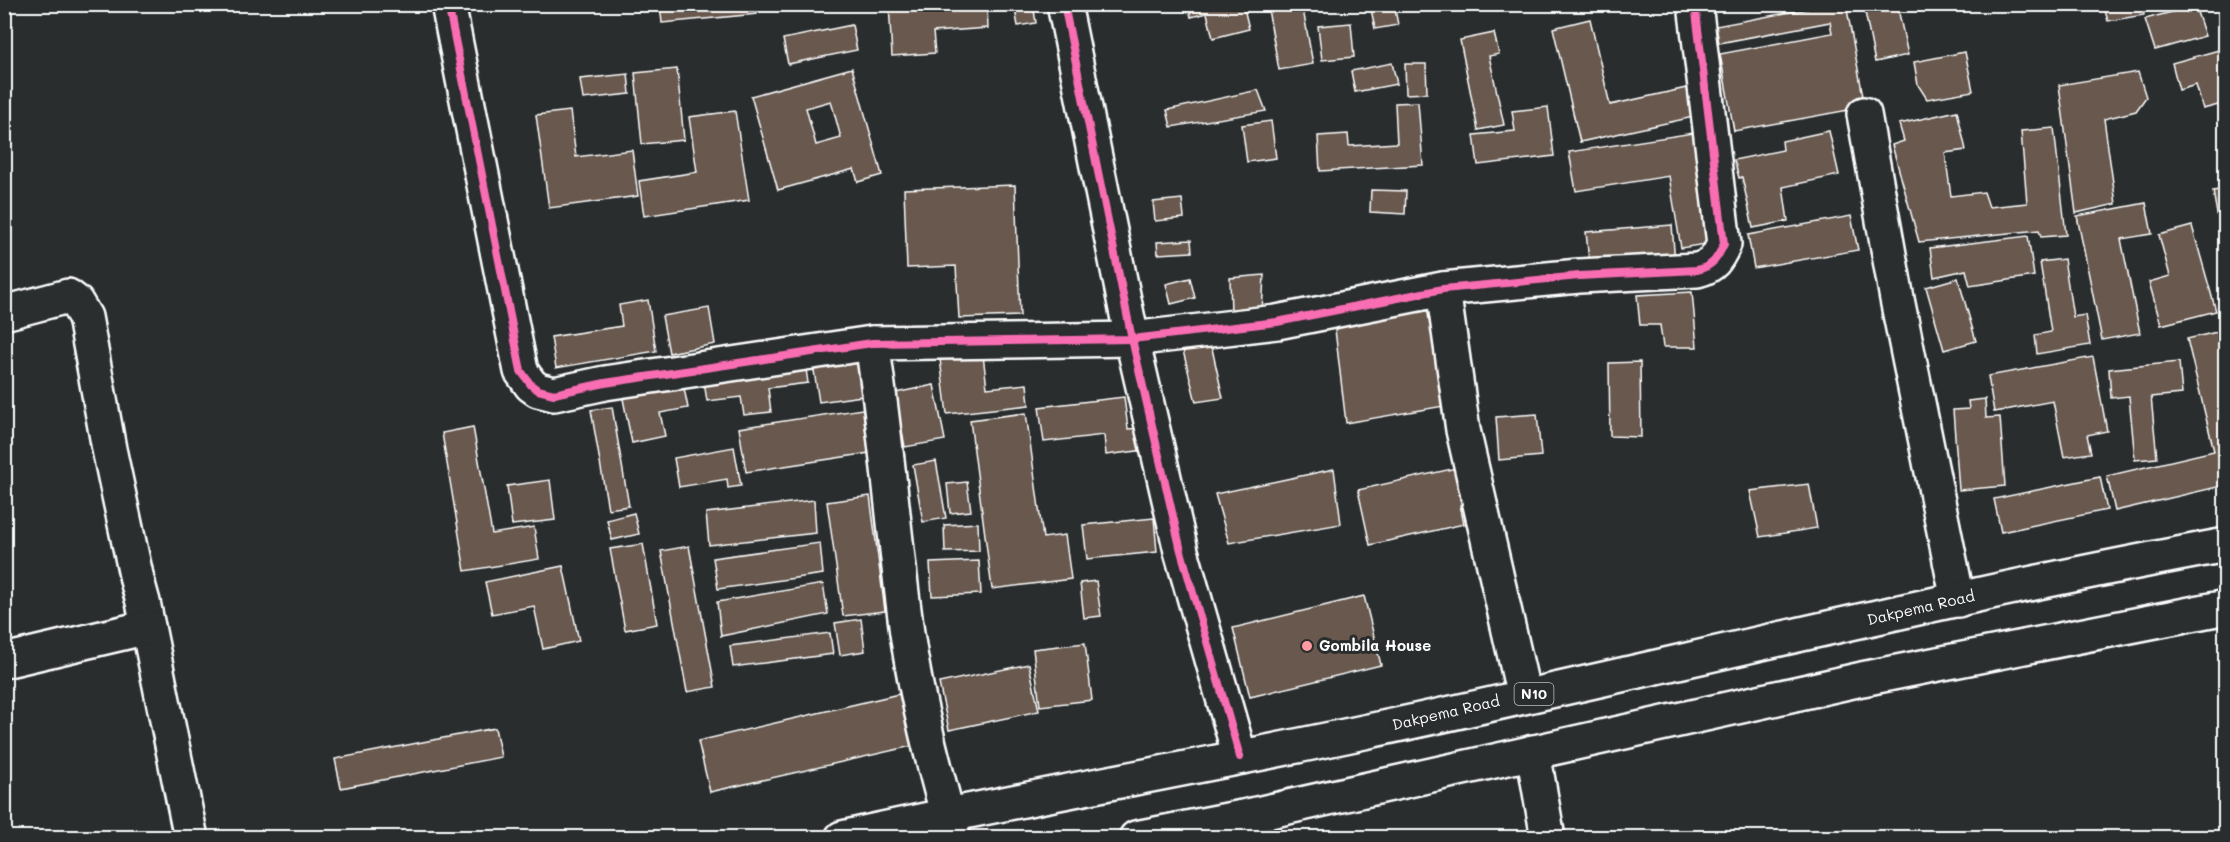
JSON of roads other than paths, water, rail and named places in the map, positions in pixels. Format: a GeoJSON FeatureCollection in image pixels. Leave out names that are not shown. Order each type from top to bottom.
{"type":"FeatureCollection","features":[{"type":"Feature","properties":{"kind":"main road"},"geometry":{"type":"LineString","coordinates":[[448,4],[521,371],[531,384],[545,393],[554,394],[605,383],[872,343],[1132,339],[1277,322],[1443,289],[1579,276],[1697,270],[1708,267],[1714,263],[1724,244],[1695,4]]}},
{"type":"Feature","properties":{"kind":"main road"},"geometry":{"type":"LineString","coordinates":[[1064,4],[1132,339],[1181,551],[1240,757]]}},
{"type":"Feature","properties":{"kind":"main road"},"geometry":{"type":"LineString","coordinates":[[1864,114],[1897,299],[1958,600]]}},
{"type":"Feature","properties":{"kind":"main road"},"geometry":{"type":"LineString","coordinates":[[1443,289],[1463,430],[1524,696]]}},
{"type":"Feature","properties":{"kind":"main road"},"geometry":{"type":"LineString","coordinates":[[4,313],[68,296],[82,310],[111,460],[191,837]]}},
{"type":"Feature","properties":{"kind":"main road"},"geometry":{"type":"LineString","coordinates":[[872,343],[884,416],[908,634],[928,744],[951,826]]}},
{"type":"Feature","properties":{"kind":"main road","name":"Dakpema Road"},"geometry":{"type":"LineString","coordinates":[[842,837],[951,826],[1240,757],[1365,732],[1958,600],[2226,545]]}},
{"type":"Feature","properties":{"kind":"main road"},"geometry":{"type":"LineString","coordinates":[[1136,837],[1243,817],[1873,676],[2226,607]]}},
{"type":"Feature","properties":{"kind":"main road"},"geometry":{"type":"LineString","coordinates":[[4,661],[148,627]]}},
{"type":"Feature","properties":{"kind":"main road"},"geometry":{"type":"LineString","coordinates":[[1533,752],[1548,837]]}},
{"type":"Feature","properties":{"kind":"place","name":"Gombila House"},"geometry":{"type":"Point","coordinates":[1307,646]}}]}
